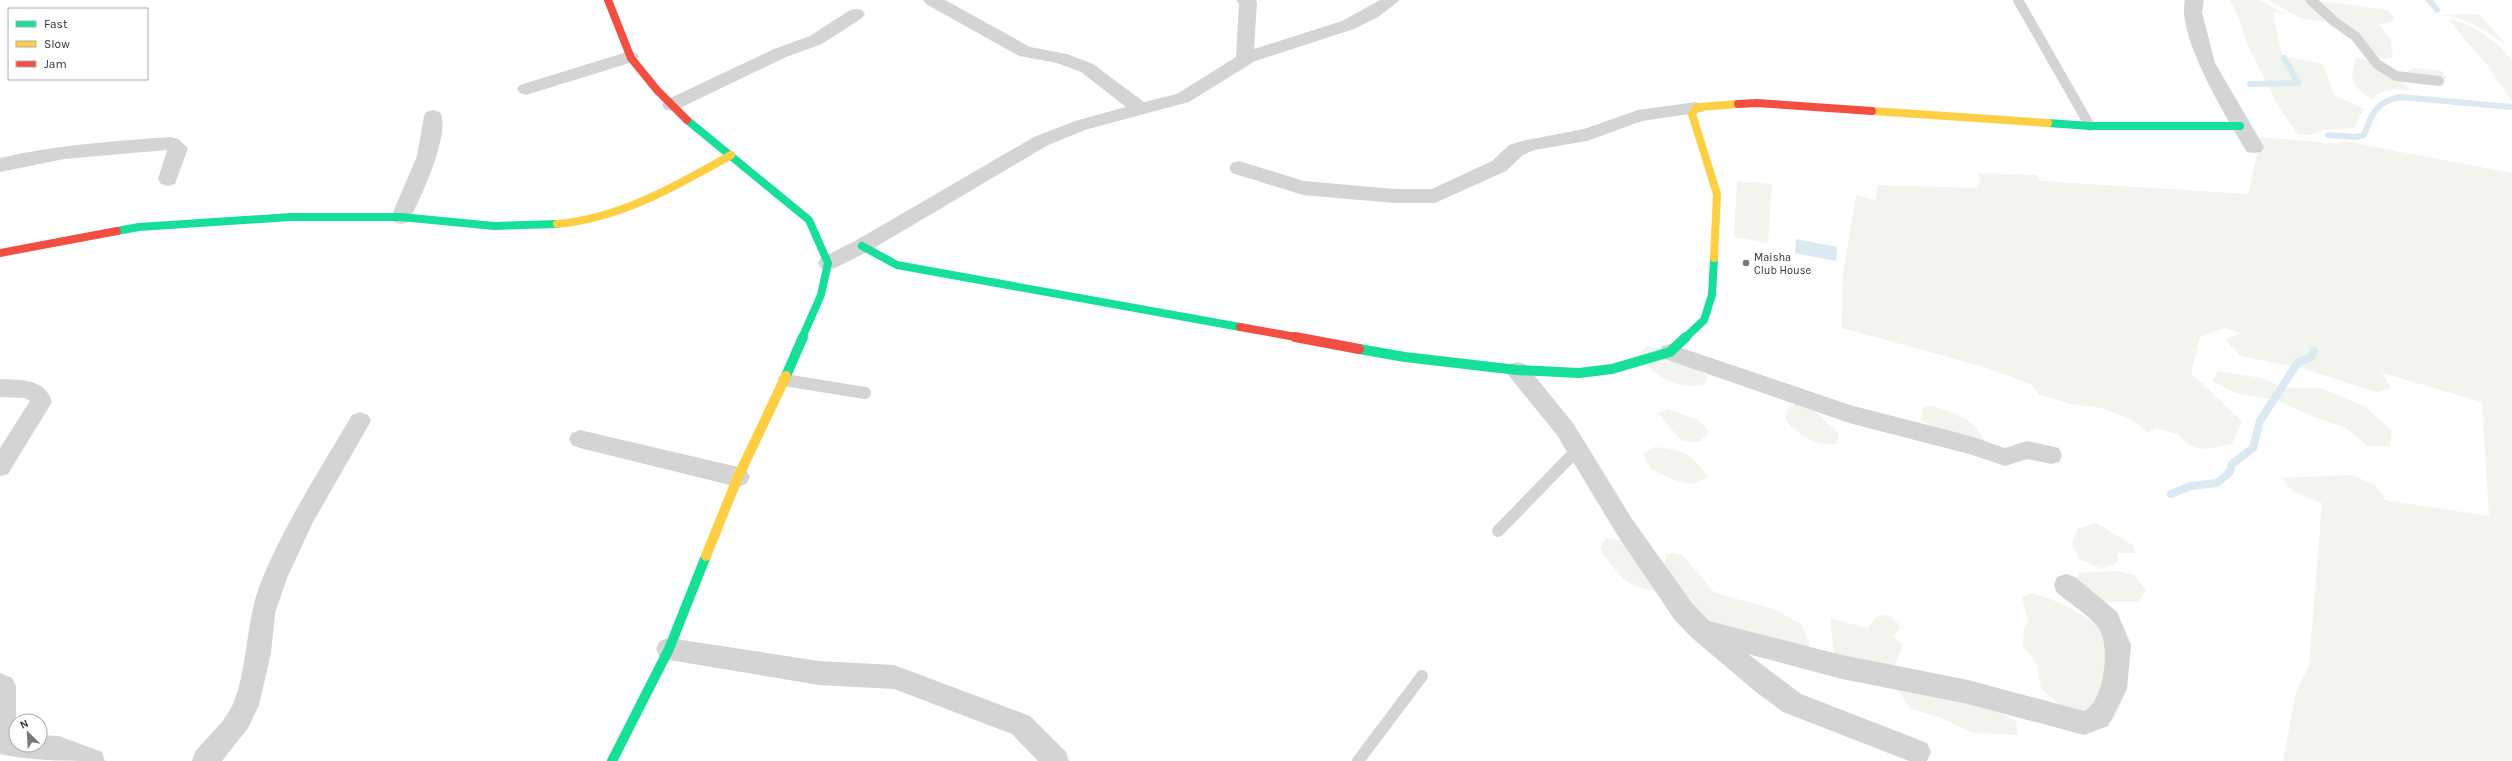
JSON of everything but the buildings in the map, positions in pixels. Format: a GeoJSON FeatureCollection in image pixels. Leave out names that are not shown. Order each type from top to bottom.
{"type":"FeatureCollection","features":[{"type":"Feature","properties":{"kind":"street"},"geometry":{"type":"LineString","coordinates":[[608,0],[616,14],[630,57],[671,105],[808,220],[828,263],[821,295],[808,329],[738,477],[669,649],[612,761]]}},
{"type":"Feature","properties":{"kind":"street"},"geometry":{"type":"LineString","coordinates":[[932,0],[1025,52],[1061,58],[1087,68],[1142,110]]}},
{"type":"Feature","properties":{"kind":"street"},"geometry":{"type":"LineString","coordinates":[[1245,0],[1248,2],[1249,13],[1245,60]]}},
{"type":"Feature","properties":{"kind":"street"},"geometry":{"type":"LineString","coordinates":[[828,263],[862,246],[1041,141],[1082,125],[1183,98],[1245,60],[1348,25],[1372,13],[1391,0]]}},
{"type":"Feature","properties":{"kind":"street"},"geometry":{"type":"LineString","coordinates":[[2195,0],[2193,1],[2193,12],[2206,62],[2240,126],[2254,147]]}},
{"type":"Feature","properties":{"kind":"street"},"geometry":{"type":"LineString","coordinates":[[671,105],[780,53],[816,40],[856,14]]}},
{"type":"Feature","properties":{"kind":"street"},"geometry":{"type":"LineString","coordinates":[[526,89],[630,57]]}},
{"type":"Feature","properties":{"kind":"street"},"geometry":{"type":"LineString","coordinates":[[1239,168],[1302,188],[1394,196],[1435,196],[1499,166],[1516,150],[1529,145],[1550,140],[1587,135],[1645,115],[1705,106],[1757,103],[2090,126],[2240,126]]}},
{"type":"Feature","properties":{"kind":"street"},"geometry":{"type":"LineString","coordinates":[[862,246],[896,265],[1405,357],[1517,370],[1591,372],[1670,352],[1704,320],[1712,295],[1717,194],[1692,114],[1696,108]]}},
{"type":"Feature","properties":{"kind":"street"},"geometry":{"type":"LineString","coordinates":[[401,217],[427,157],[433,133],[433,116]]}},
{"type":"Feature","properties":{"kind":"street"},"geometry":{"type":"LineString","coordinates":[[0,165],[41,154],[72,150],[171,143],[178,148],[168,179]]}},
{"type":"Feature","properties":{"kind":"street"},"geometry":{"type":"LineString","coordinates":[[0,253],[139,227],[290,217],[401,217],[501,226],[568,224],[597,219],[684,181],[731,155]]}},
{"type":"Feature","properties":{"kind":"street"},"geometry":{"type":"LineString","coordinates":[[1670,352],[1849,414],[1970,445],[2005,457],[2027,450],[2051,455]]}},
{"type":"Feature","properties":{"kind":"street"},"geometry":{"type":"LineString","coordinates":[[1517,370],[1565,429],[1624,526],[1683,611],[1700,629],[1764,684],[1792,703],[1918,752]]}},
{"type":"Feature","properties":{"kind":"street"},"geometry":{"type":"LineString","coordinates":[[0,388],[28,389],[40,395],[41,402],[1,465]]}},
{"type":"Feature","properties":{"kind":"street"},"geometry":{"type":"LineString","coordinates":[[205,761],[239,719],[246,705],[258,653],[263,613],[275,578],[304,517],[360,421]]}},
{"type":"Feature","properties":{"kind":"street"},"geometry":{"type":"LineString","coordinates":[[580,439],[738,477]]}},
{"type":"Feature","properties":{"kind":"street"},"geometry":{"type":"LineString","coordinates":[[1700,629],[1842,667],[1968,692],[2084,724],[2099,717],[2114,689],[2118,645],[2108,620],[2066,585]]}},
{"type":"Feature","properties":{"kind":"street"},"geometry":{"type":"LineString","coordinates":[[669,649],[819,673],[894,677],[925,687],[1021,725],[1056,761]]}},
{"type":"Feature","properties":{"kind":"street"},"geometry":{"type":"LineString","coordinates":[[0,685],[3,686],[1,733],[9,745],[59,749],[92,761]]}},
{"type":"Feature","properties":{"kind":"lane"},"geometry":{"type":"LineString","coordinates":[[2018,0],[2090,126]]}},
{"type":"Feature","properties":{"kind":"lane"},"geometry":{"type":"LineString","coordinates":[[2311,0],[2335,22],[2355,36],[2377,64],[2396,76],[2439,82]]}},
{"type":"Feature","properties":{"kind":"lane"},"geometry":{"type":"LineString","coordinates":[[784,380],[865,392]]}},
{"type":"Feature","properties":{"kind":"lane"},"geometry":{"type":"LineString","coordinates":[[1498,531],[1578,449]]}},
{"type":"Feature","properties":{"kind":"lane"},"geometry":{"type":"LineString","coordinates":[[1358,761],[1422,676]]}},
{"type":"Feature","properties":{"kind":"shaded area"},"geometry":{"type":"Polygon","coordinates":[[[2230,0],[2260,0],[2284,14],[2273,12],[2282,56],[2323,64],[2334,95],[2364,109],[2354,128],[2323,130],[2310,135],[2298,135],[2278,105],[2248,45],[2238,16],[2230,0]]]}},
{"type":"Feature","properties":{"kind":"shaded area"},"geometry":{"type":"Polygon","coordinates":[[[2268,0],[2307,0],[2332,23],[2300,18],[2268,0]]]}},
{"type":"Feature","properties":{"kind":"shaded area"},"geometry":{"type":"Polygon","coordinates":[[[2315,0],[2388,10],[2395,19],[2389,23],[2379,24],[2391,41],[2393,58],[2382,59],[2369,51],[2315,0]]]}},
{"type":"Feature","properties":{"kind":"shaded area"},"geometry":{"type":"Polygon","coordinates":[[[2479,14],[2506,45],[2491,34],[2468,22],[2441,15],[2479,14]]]}},
{"type":"Feature","properties":{"kind":"shaded area"},"geometry":{"type":"Polygon","coordinates":[[[2448,19],[2466,24],[2483,34],[2499,46],[2512,60],[2512,101],[2487,65],[2448,19]]]}},
{"type":"Feature","properties":{"kind":"shaded area"},"geometry":{"type":"Polygon","coordinates":[[[2356,58],[2371,62],[2394,74],[2411,91],[2395,89],[2385,91],[2376,95],[2372,99],[2360,91],[2354,82],[2352,72],[2356,58]]]}},
{"type":"Feature","properties":{"kind":"shaded area"},"geometry":{"type":"Polygon","coordinates":[[[2414,68],[2442,71],[2447,79],[2413,77],[2407,72],[2414,68]]]}},
{"type":"Feature","properties":{"kind":"shaded area"},"geometry":{"type":"Polygon","coordinates":[[[2261,137],[2338,144],[2344,141],[2512,173],[2512,761],[2283,761],[2296,692],[2309,666],[2322,503],[2292,491],[2282,478],[2352,475],[2375,485],[2385,498],[2384,500],[2489,516],[2482,402],[2382,373],[2391,388],[2376,392],[2301,368],[2241,356],[2225,340],[2241,333],[2224,328],[2200,337],[2191,373],[2242,421],[2232,444],[2201,448],[2189,444],[2176,432],[2175,434],[2157,428],[2148,433],[2131,419],[2101,408],[2070,404],[2039,394],[2031,384],[1981,366],[1842,328],[1843,273],[1856,195],[1876,200],[1877,185],[1976,188],[1980,179],[1978,173],[2036,175],[2040,181],[2248,194],[2261,137]]]}},
{"type":"Feature","properties":{"kind":"shaded area"},"geometry":{"type":"Polygon","coordinates":[[[1737,181],[1772,184],[1768,243],[1734,237],[1737,181]]]}},
{"type":"Feature","properties":{"kind":"shaded area"},"geometry":{"type":"Polygon","coordinates":[[[1796,239],[1837,247],[1836,261],[1795,253],[1796,239]]]}},
{"type":"Feature","properties":{"kind":"shaded area"},"geometry":{"type":"Polygon","coordinates":[[[1647,346],[1679,358],[1708,377],[1703,385],[1692,386],[1666,380],[1652,369],[1639,354],[1647,346]]]}},
{"type":"Feature","properties":{"kind":"shaded area"},"geometry":{"type":"Polygon","coordinates":[[[2218,371],[2262,378],[2284,388],[2320,388],[2364,406],[2392,431],[2390,446],[2368,446],[2344,427],[2314,417],[2277,400],[2236,393],[2212,381],[2218,371]]]}},
{"type":"Feature","properties":{"kind":"shaded area"},"geometry":{"type":"Polygon","coordinates":[[[1796,404],[1809,406],[1839,434],[1836,444],[1814,441],[1801,435],[1790,425],[1785,419],[1788,408],[1796,404]]]}},
{"type":"Feature","properties":{"kind":"shaded area"},"geometry":{"type":"Polygon","coordinates":[[[1930,406],[1963,418],[1977,428],[1985,443],[1943,434],[1921,420],[1923,408],[1930,406]]]}},
{"type":"Feature","properties":{"kind":"shaded area"},"geometry":{"type":"Polygon","coordinates":[[[1668,409],[1699,420],[1709,432],[1698,443],[1681,440],[1658,413],[1668,409]]]}},
{"type":"Feature","properties":{"kind":"shaded area"},"geometry":{"type":"Polygon","coordinates":[[[1654,447],[1672,449],[1686,454],[1697,463],[1708,477],[1693,484],[1674,480],[1651,469],[1643,455],[1654,447]]]}},
{"type":"Feature","properties":{"kind":"shaded area"},"geometry":{"type":"Polygon","coordinates":[[[2096,523],[2134,546],[2135,553],[2117,553],[2118,562],[2102,569],[2079,559],[2072,544],[2077,529],[2096,523]]]}},
{"type":"Feature","properties":{"kind":"shaded area"},"geometry":{"type":"Polygon","coordinates":[[[1606,538],[1626,541],[1662,591],[1650,590],[1632,584],[1618,574],[1600,549],[1606,538]]]}},
{"type":"Feature","properties":{"kind":"shaded area"},"geometry":{"type":"Polygon","coordinates":[[[1675,553],[1683,556],[1715,593],[1774,609],[1802,625],[1810,645],[1800,649],[1707,622],[1664,570],[1666,554],[1675,553]]]}},
{"type":"Feature","properties":{"kind":"shaded area"},"geometry":{"type":"Polygon","coordinates":[[[2118,571],[2134,575],[2146,590],[2138,602],[2101,602],[2076,586],[2078,573],[2118,571]]]}},
{"type":"Feature","properties":{"kind":"shaded area"},"geometry":{"type":"Polygon","coordinates":[[[2031,593],[2060,603],[2072,609],[2094,623],[2126,653],[2121,705],[2112,722],[2083,718],[2066,710],[2041,688],[2037,665],[2023,645],[2024,628],[2028,621],[2022,598],[2031,593]]]}},
{"type":"Feature","properties":{"kind":"shaded area"},"geometry":{"type":"Polygon","coordinates":[[[1878,615],[1891,616],[1901,627],[1893,636],[1903,645],[1887,685],[1834,655],[1830,618],[1867,628],[1878,615]]]}},
{"type":"Feature","properties":{"kind":"shaded area"},"geometry":{"type":"Polygon","coordinates":[[[1909,689],[1974,700],[2016,721],[2018,735],[1973,733],[1939,717],[1911,709],[1898,690],[1909,689]]]}},
{"type":"Feature","properties":{"kind":"waterway"},"geometry":{"type":"LineString","coordinates":[[2429,0],[2437,10]]}},
{"type":"Feature","properties":{"kind":"waterway"},"geometry":{"type":"LineString","coordinates":[[2250,84],[2298,83],[2284,58]]}},
{"type":"Feature","properties":{"kind":"waterway"},"geometry":{"type":"LineString","coordinates":[[2328,135],[2356,137],[2364,135],[2370,120],[2380,105],[2400,97],[2512,107]]}},
{"type":"Feature","properties":{"kind":"waterway"},"geometry":{"type":"LineString","coordinates":[[2171,494],[2190,486],[2217,483],[2230,472],[2232,464],[2253,448],[2260,421],[2298,362],[2310,358],[2314,351]]}},
{"type":"Feature","properties":{"kind":"traffic: fast"},"geometry":{"type":"LineString","coordinates":[[687,120],[809,220],[828,263],[821,295],[786,376]]}},
{"type":"Feature","properties":{"kind":"traffic: fast"},"geometry":{"type":"LineString","coordinates":[[2048,123],[2090,126],[2240,126]]}},
{"type":"Feature","properties":{"kind":"traffic: fast"},"geometry":{"type":"LineString","coordinates":[[117,231],[139,227],[290,217],[401,217],[494,226],[557,224]]}},
{"type":"Feature","properties":{"kind":"traffic: fast"},"geometry":{"type":"LineString","coordinates":[[862,246],[897,265],[1240,327]]}},
{"type":"Feature","properties":{"kind":"traffic: fast"},"geometry":{"type":"LineString","coordinates":[[1359,349],[1405,357],[1517,370],[1579,373],[1612,369],[1670,352],[1704,320],[1712,295],[1714,258]]}},
{"type":"Feature","properties":{"kind":"traffic: fast"},"geometry":{"type":"LineString","coordinates":[[612,761],[669,649],[706,556]]}},
{"type":"Feature","properties":{"kind":"traffic: slow"},"geometry":{"type":"LineString","coordinates":[[1714,258],[1717,194],[1692,114],[1696,108],[1700,107],[1738,104]]}},
{"type":"Feature","properties":{"kind":"traffic: slow"},"geometry":{"type":"LineString","coordinates":[[1872,111],[2048,123]]}},
{"type":"Feature","properties":{"kind":"traffic: slow"},"geometry":{"type":"LineString","coordinates":[[557,224],[579,222],[602,217],[625,209],[669,189],[731,155]]}},
{"type":"Feature","properties":{"kind":"traffic: slow"},"geometry":{"type":"LineString","coordinates":[[706,556],[738,477],[786,376]]}},
{"type":"Feature","properties":{"kind":"traffic: jam"},"geometry":{"type":"LineString","coordinates":[[608,0],[631,58],[642,74],[672,107],[687,120]]}},
{"type":"Feature","properties":{"kind":"traffic: jam"},"geometry":{"type":"LineString","coordinates":[[1738,104],[1757,103],[1872,111]]}},
{"type":"Feature","properties":{"kind":"traffic: jam"},"geometry":{"type":"LineString","coordinates":[[0,253],[117,231]]}},
{"type":"Feature","properties":{"kind":"traffic: jam"},"geometry":{"type":"LineString","coordinates":[[1240,327],[1359,349]]}},
{"type":"Feature","properties":{"kind":"place","name":"Maisha Club House"},"geometry":{"type":"Point","coordinates":[1746,263]}}]}
